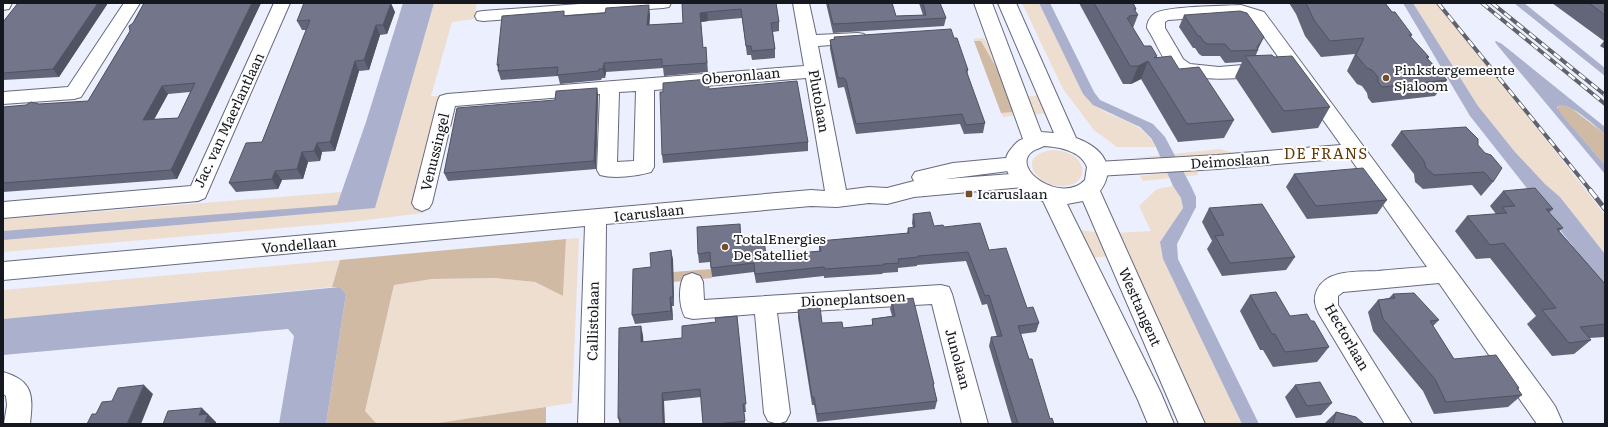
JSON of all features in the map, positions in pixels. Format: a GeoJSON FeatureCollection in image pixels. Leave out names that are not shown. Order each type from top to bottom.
{"type":"FeatureCollection","features":[{"type":"Feature","properties":{"kind":"main road"},"geometry":{"type":"LineString","coordinates":[[983,3],[1034,141]]}},
{"type":"Feature","properties":{"kind":"main road"},"geometry":{"type":"LineString","coordinates":[[1007,3],[1068,142]]}},
{"type":"Feature","properties":{"kind":"main road"},"geometry":{"type":"LineString","coordinates":[[1051,139],[1068,142],[1088,153],[1096,163],[1098,177],[1094,184],[1089,190],[1076,196],[1052,196],[1036,190],[1020,172],[1017,157],[1020,150],[1034,141],[1051,139]]}},
{"type":"Feature","properties":{"kind":"main road","name":"Westtangent"},"geometry":{"type":"LineString","coordinates":[[1089,190],[1192,424]]}},
{"type":"Feature","properties":{"kind":"main road","name":"Westtangent"},"geometry":{"type":"LineString","coordinates":[[1052,196],[1148,392],[1162,424]]}},
{"type":"Feature","properties":{"kind":"street"},"geometry":{"type":"LineString","coordinates":[[3,98],[74,93],[132,3]]}},
{"type":"Feature","properties":{"kind":"street","name":"Jac. van Maerlantlaan"},"geometry":{"type":"LineString","coordinates":[[3,210],[198,193],[282,3]]}},
{"type":"Feature","properties":{"kind":"street"},"geometry":{"type":"LineString","coordinates":[[480,14],[593,6],[663,3]]}},
{"type":"Feature","properties":{"kind":"street","name":"Plutolaan"},"geometry":{"type":"LineString","coordinates":[[800,3],[838,199]]}},
{"type":"Feature","properties":{"kind":"street"},"geometry":{"type":"LineString","coordinates":[[1295,67],[1194,72],[1181,67],[1176,62],[1156,28],[1157,20],[1166,15],[1235,10],[1248,11],[1258,16],[1295,67],[1355,151],[1546,414],[1550,424]]}},
{"type":"Feature","properties":{"kind":"street"},"geometry":{"type":"LineString","coordinates":[[808,41],[876,37]]}},
{"type":"Feature","properties":{"kind":"street","name":"Oberonlaan"},"geometry":{"type":"LineString","coordinates":[[447,100],[814,71]]}},
{"type":"Feature","properties":{"kind":"street"},"geometry":{"type":"LineString","coordinates":[[610,87],[606,170],[644,168],[645,84]]}},
{"type":"Feature","properties":{"kind":"street","name":"Venussingel"},"geometry":{"type":"LineString","coordinates":[[422,203],[447,100]]}},
{"type":"Feature","properties":{"kind":"street","name":"Deimoslaan"},"geometry":{"type":"LineString","coordinates":[[1097,169],[1160,166],[1355,151]]}},
{"type":"Feature","properties":{"kind":"street","name":"Icaruslaan"},"geometry":{"type":"LineString","coordinates":[[596,218],[811,198],[838,199],[869,195],[887,196],[914,189],[1020,172]]}},
{"type":"Feature","properties":{"kind":"street","name":"Vondellaan"},"geometry":{"type":"LineString","coordinates":[[3,271],[596,218]]}},
{"type":"Feature","properties":{"kind":"street","name":"Callistolaan"},"geometry":{"type":"LineString","coordinates":[[590,424],[596,218]]}},
{"type":"Feature","properties":{"kind":"street","name":"Hectorlaan"},"geometry":{"type":"LineString","coordinates":[[1399,424],[1326,307],[1325,299],[1327,291],[1332,286],[1340,283],[1445,274]]}},
{"type":"Feature","properties":{"kind":"street","name":"Dioneplantsoen"},"geometry":{"type":"LineString","coordinates":[[692,282],[693,310],[765,304],[941,294]]}},
{"type":"Feature","properties":{"kind":"street","name":"Junolaan"},"geometry":{"type":"LineString","coordinates":[[941,294],[975,424]]}},
{"type":"Feature","properties":{"kind":"street"},"geometry":{"type":"LineString","coordinates":[[765,304],[777,413]]}},
{"type":"Feature","properties":{"kind":"street"},"geometry":{"type":"LineString","coordinates":[[9,386],[19,396],[16,424]]}},
{"type":"Feature","properties":{"kind":"shaded area"},"geometry":{"type":"Polygon","coordinates":[[[434,3],[477,3],[474,19],[452,22],[431,96],[454,96],[423,213],[351,222],[3,252],[3,219],[342,192],[337,205],[374,208],[434,3]]]}},
{"type":"Feature","properties":{"kind":"shaded area"},"geometry":{"type":"Polygon","coordinates":[[[1022,3],[1039,3],[1083,94],[1093,104],[1111,115],[1135,125],[1143,131],[1156,147],[1117,147],[1094,130],[1063,89],[1022,3]]]}},
{"type":"Feature","properties":{"kind":"shaded area"},"geometry":{"type":"Polygon","coordinates":[[[1413,3],[1436,3],[1490,68],[1605,215],[1605,254],[1560,197],[1545,184],[1515,152],[1478,106],[1413,3]]]}},
{"type":"Feature","properties":{"kind":"shaded area"},"geometry":{"type":"Polygon","coordinates":[[[983,38],[1005,75],[1020,115],[1003,117],[1001,113],[1014,112],[1000,74],[981,41],[974,41],[973,39],[983,38]]]}},
{"type":"Feature","properties":{"kind":"shaded area"},"geometry":{"type":"Polygon","coordinates":[[[974,41],[981,41],[1000,74],[1014,112],[1001,113],[974,41]]]}},
{"type":"Feature","properties":{"kind":"shaded area"},"geometry":{"type":"Polygon","coordinates":[[[1044,95],[1051,113],[1030,115],[1022,97],[1044,95]]]}},
{"type":"Feature","properties":{"kind":"shaded area"},"geometry":{"type":"Polygon","coordinates":[[[1562,105],[1571,108],[1605,134],[1605,165],[1558,111],[1558,106],[1562,105]]]}},
{"type":"Feature","properties":{"kind":"shaded area"},"geometry":{"type":"Polygon","coordinates":[[[1220,149],[1237,154],[1186,159],[1134,158],[1220,149]]]}},
{"type":"Feature","properties":{"kind":"shaded area"},"geometry":{"type":"Polygon","coordinates":[[[1052,150],[1070,154],[1079,161],[1082,173],[1081,177],[1075,183],[1059,186],[1049,184],[1035,173],[1032,166],[1033,159],[1040,154],[1052,150]]]}},
{"type":"Feature","properties":{"kind":"shaded area"},"geometry":{"type":"Polygon","coordinates":[[[1198,169],[1198,175],[1143,181],[1140,176],[1198,169]]]}},
{"type":"Feature","properties":{"kind":"shaded area"},"geometry":{"type":"Polygon","coordinates":[[[1173,186],[1181,198],[1183,208],[1160,242],[1163,259],[1242,424],[1199,424],[1115,233],[1151,231],[1139,206],[1157,189],[1173,186]]]}},
{"type":"Feature","properties":{"kind":"shaded area"},"geometry":{"type":"Polygon","coordinates":[[[1077,230],[1104,233],[1114,256],[1088,258],[1077,230]]]}},
{"type":"Feature","properties":{"kind":"shaded area"},"geometry":{"type":"Polygon","coordinates":[[[579,238],[572,403],[431,424],[377,424],[365,411],[394,285],[432,279],[494,278],[535,282],[563,296],[566,239],[579,238]]]}},
{"type":"Feature","properties":{"kind":"shaded area"},"geometry":{"type":"Polygon","coordinates":[[[566,239],[563,296],[535,282],[494,278],[432,279],[394,285],[365,411],[377,424],[326,424],[346,294],[340,287],[332,287],[340,260],[566,239]]]}},
{"type":"Feature","properties":{"kind":"shaded area"},"geometry":{"type":"Polygon","coordinates":[[[340,260],[332,287],[3,319],[3,290],[340,260]]]}},
{"type":"Feature","properties":{"kind":"shaded area"},"geometry":{"type":"Polygon","coordinates":[[[711,269],[712,278],[673,282],[673,272],[711,269]]]}},
{"type":"Feature","properties":{"kind":"shaded area"},"geometry":{"type":"Polygon","coordinates":[[[546,407],[546,424],[431,424],[546,407]]]}},
{"type":"Feature","properties":{"kind":"water"},"geometry":{"type":"Polygon","coordinates":[[[403,3],[434,3],[375,208],[3,240],[3,231],[337,205],[366,122],[403,3]]]}},
{"type":"Feature","properties":{"kind":"water"},"geometry":{"type":"Polygon","coordinates":[[[1039,3],[1050,3],[1094,92],[1100,100],[1153,124],[1165,137],[1191,186],[1196,197],[1196,207],[1177,244],[1178,259],[1259,424],[1242,424],[1163,259],[1160,242],[1183,208],[1181,198],[1173,186],[1156,147],[1151,138],[1140,127],[1093,105],[1083,94],[1039,3]]]}},
{"type":"Feature","properties":{"kind":"water"},"geometry":{"type":"Polygon","coordinates":[[[1403,3],[1413,3],[1478,106],[1515,152],[1545,184],[1560,197],[1605,254],[1605,287],[1470,116],[1403,3]]]}},
{"type":"Feature","properties":{"kind":"water"},"geometry":{"type":"Polygon","coordinates":[[[1514,3],[1524,3],[1605,68],[1605,76],[1514,3]]]}},
{"type":"Feature","properties":{"kind":"water"},"geometry":{"type":"Polygon","coordinates":[[[1496,41],[1502,44],[1605,127],[1605,134],[1574,110],[1562,106],[1557,107],[1561,114],[1605,165],[1605,174],[1498,46],[1495,42],[1496,41]]]}},
{"type":"Feature","properties":{"kind":"water"},"geometry":{"type":"Polygon","coordinates":[[[340,287],[346,294],[326,424],[279,424],[294,336],[288,329],[3,355],[3,319],[340,287]]]}},
{"type":"Feature","properties":{"kind":"building"},"geometry":{"type":"Polygon","coordinates":[[[18,3],[98,3],[53,69],[3,73],[3,22],[18,3]]]}},
{"type":"Feature","properties":{"kind":"building"},"geometry":{"type":"Polygon","coordinates":[[[144,3],[252,3],[171,170],[3,183],[3,107],[26,105],[31,102],[39,104],[88,101],[130,31],[129,26],[133,23],[144,3]],[[195,83],[162,86],[143,120],[178,118],[195,83]]]}},
{"type":"Feature","properties":{"kind":"building"},"geometry":{"type":"Polygon","coordinates":[[[304,3],[391,3],[383,25],[376,25],[364,60],[355,61],[330,142],[317,143],[314,151],[302,152],[297,169],[275,171],[272,179],[229,183],[246,143],[262,142],[310,20],[297,21],[304,3]]]}},
{"type":"Feature","properties":{"kind":"building"},"geometry":{"type":"Polygon","coordinates":[[[682,3],[776,3],[779,22],[771,23],[775,49],[752,51],[751,46],[746,46],[741,9],[700,13],[703,48],[706,47],[707,63],[662,66],[662,59],[604,63],[603,69],[599,69],[599,71],[557,75],[558,67],[498,71],[499,64],[497,65],[502,16],[564,11],[564,16],[605,13],[606,8],[649,5],[647,25],[683,23],[682,3]]]}},
{"type":"Feature","properties":{"kind":"building"},"geometry":{"type":"Polygon","coordinates":[[[828,3],[892,3],[896,16],[926,15],[923,3],[940,3],[946,18],[833,24],[828,3]]]}},
{"type":"Feature","properties":{"kind":"building"},"geometry":{"type":"Polygon","coordinates":[[[1094,3],[1133,3],[1136,9],[1134,9],[1138,15],[1129,16],[1130,18],[1127,18],[1144,46],[1151,46],[1157,56],[1154,58],[1171,56],[1179,69],[1199,67],[1234,120],[1187,124],[1148,61],[1138,66],[1130,66],[1094,3]]]}},
{"type":"Feature","properties":{"kind":"building"},"geometry":{"type":"Polygon","coordinates":[[[1306,3],[1385,3],[1392,12],[1395,12],[1412,35],[1409,35],[1429,57],[1426,57],[1447,80],[1382,87],[1378,82],[1378,77],[1372,70],[1367,68],[1356,55],[1364,38],[1330,41],[1314,20],[1306,3]]]}},
{"type":"Feature","properties":{"kind":"building"},"geometry":{"type":"Polygon","coordinates":[[[1589,3],[1605,3],[1605,15],[1589,3]]]}},
{"type":"Feature","properties":{"kind":"building"},"geometry":{"type":"Polygon","coordinates":[[[1240,11],[1247,13],[1264,37],[1257,47],[1258,50],[1231,51],[1225,44],[1208,44],[1204,42],[1200,36],[1198,36],[1184,15],[1240,11]]]}},
{"type":"Feature","properties":{"kind":"building"},"geometry":{"type":"Polygon","coordinates":[[[951,29],[954,38],[957,38],[968,70],[966,70],[985,123],[966,125],[962,114],[856,124],[846,80],[844,78],[838,78],[830,40],[835,39],[834,37],[951,29]]]}},
{"type":"Feature","properties":{"kind":"building"},"geometry":{"type":"Polygon","coordinates":[[[1272,55],[1274,57],[1292,56],[1330,107],[1284,111],[1245,56],[1272,55]]]}},
{"type":"Feature","properties":{"kind":"building"},"geometry":{"type":"Polygon","coordinates":[[[708,79],[709,89],[797,81],[808,142],[662,155],[660,92],[663,92],[663,83],[708,79]]]}},
{"type":"Feature","properties":{"kind":"building"},"geometry":{"type":"Polygon","coordinates":[[[597,88],[594,161],[444,173],[457,108],[555,100],[556,91],[597,88]]]}},
{"type":"Feature","properties":{"kind":"building"},"geometry":{"type":"Polygon","coordinates":[[[1466,127],[1478,139],[1478,145],[1485,153],[1491,155],[1502,168],[1493,182],[1484,172],[1434,175],[1426,168],[1424,161],[1401,131],[1466,127]]]}},
{"type":"Feature","properties":{"kind":"building"},"geometry":{"type":"Polygon","coordinates":[[[1363,168],[1387,200],[1316,206],[1294,174],[1363,168]]]}},
{"type":"Feature","properties":{"kind":"building"},"geometry":{"type":"Polygon","coordinates":[[[1535,188],[1553,209],[1546,209],[1563,228],[1557,229],[1605,284],[1605,324],[1580,327],[1591,340],[1569,343],[1542,310],[1556,308],[1504,243],[1490,245],[1467,216],[1507,213],[1502,207],[1515,206],[1503,191],[1535,188]]]}},
{"type":"Feature","properties":{"kind":"building"},"geometry":{"type":"Polygon","coordinates":[[[1262,204],[1295,257],[1230,263],[1215,236],[1224,235],[1209,208],[1262,204]]]}},
{"type":"Feature","properties":{"kind":"building"},"geometry":{"type":"Polygon","coordinates":[[[930,212],[934,226],[943,225],[944,227],[980,223],[989,250],[1006,248],[1027,308],[1033,307],[1039,323],[1018,326],[1029,359],[1032,359],[1050,419],[1052,418],[1054,424],[1018,424],[991,337],[1002,336],[989,295],[985,296],[968,252],[898,259],[899,263],[883,265],[825,269],[824,267],[755,274],[754,263],[711,268],[710,252],[698,254],[697,227],[740,224],[741,241],[764,239],[766,256],[821,251],[819,241],[909,233],[908,228],[915,227],[913,214],[930,212]]]}},
{"type":"Feature","properties":{"kind":"building"},"geometry":{"type":"Polygon","coordinates":[[[671,250],[673,297],[670,297],[671,311],[632,315],[633,269],[651,267],[650,253],[671,250]]]}},
{"type":"Feature","properties":{"kind":"building"},"geometry":{"type":"Polygon","coordinates":[[[1276,292],[1290,316],[1307,314],[1311,321],[1314,321],[1329,347],[1285,352],[1275,334],[1272,334],[1250,295],[1276,292]]]}},
{"type":"Feature","properties":{"kind":"building"},"geometry":{"type":"Polygon","coordinates":[[[1414,293],[1439,320],[1430,321],[1454,359],[1496,355],[1519,388],[1517,388],[1522,395],[1446,402],[1435,379],[1383,319],[1378,300],[1395,298],[1393,294],[1414,293]]]}},
{"type":"Feature","properties":{"kind":"building"},"geometry":{"type":"Polygon","coordinates":[[[913,298],[937,401],[817,414],[814,397],[812,397],[798,310],[820,307],[822,323],[842,322],[843,328],[873,325],[872,319],[895,316],[892,301],[913,298]]]}},
{"type":"Feature","properties":{"kind":"building"},"geometry":{"type":"Polygon","coordinates":[[[737,316],[746,404],[743,404],[745,421],[703,424],[700,389],[662,393],[663,424],[620,424],[620,418],[618,418],[619,328],[641,326],[641,342],[682,338],[682,326],[716,322],[715,318],[737,316]]]}},
{"type":"Feature","properties":{"kind":"building"},"geometry":{"type":"Polygon","coordinates":[[[1320,382],[1332,403],[1307,406],[1295,385],[1320,382]]]}},
{"type":"Feature","properties":{"kind":"building"},"geometry":{"type":"Polygon","coordinates":[[[144,385],[127,424],[87,424],[92,414],[96,414],[102,402],[112,401],[118,388],[144,385]]]}},
{"type":"Feature","properties":{"kind":"building"},"geometry":{"type":"Polygon","coordinates":[[[202,408],[199,415],[208,414],[205,422],[210,422],[210,424],[163,424],[168,411],[202,408]]]}},
{"type":"Feature","properties":{"kind":"building"},"geometry":{"type":"Polygon","coordinates":[[[1336,412],[1356,417],[1364,424],[1333,424],[1336,412]]]}},
{"type":"Feature","properties":{"kind":"railway"},"geometry":{"type":"LineString","coordinates":[[1438,3],[1591,191]]}},
{"type":"Feature","properties":{"kind":"railway"},"geometry":{"type":"LineString","coordinates":[[1482,3],[1605,104]]}},
{"type":"Feature","properties":{"kind":"railway"},"geometry":{"type":"LineString","coordinates":[[1492,3],[1605,95]]}},
{"type":"Feature","properties":{"kind":"railway"},"geometry":{"type":"LineString","coordinates":[[1590,190],[1605,209]]}},
{"type":"Feature","properties":{"kind":"place","name":"Pinkstergemeente Sjaloom"},"geometry":{"type":"Point","coordinates":[1386,78]}},
{"type":"Feature","properties":{"kind":"place","name":"Icaruslaan"},"geometry":{"type":"Point","coordinates":[969,194]}},
{"type":"Feature","properties":{"kind":"place","name":"TotalEnergies De Satelliet"},"geometry":{"type":"Point","coordinates":[725,247]}},
{"type":"Feature","properties":{"kind":"district","name":"DE FRANS"},"geometry":{"type":"Point","coordinates":[1326,154]}}]}
